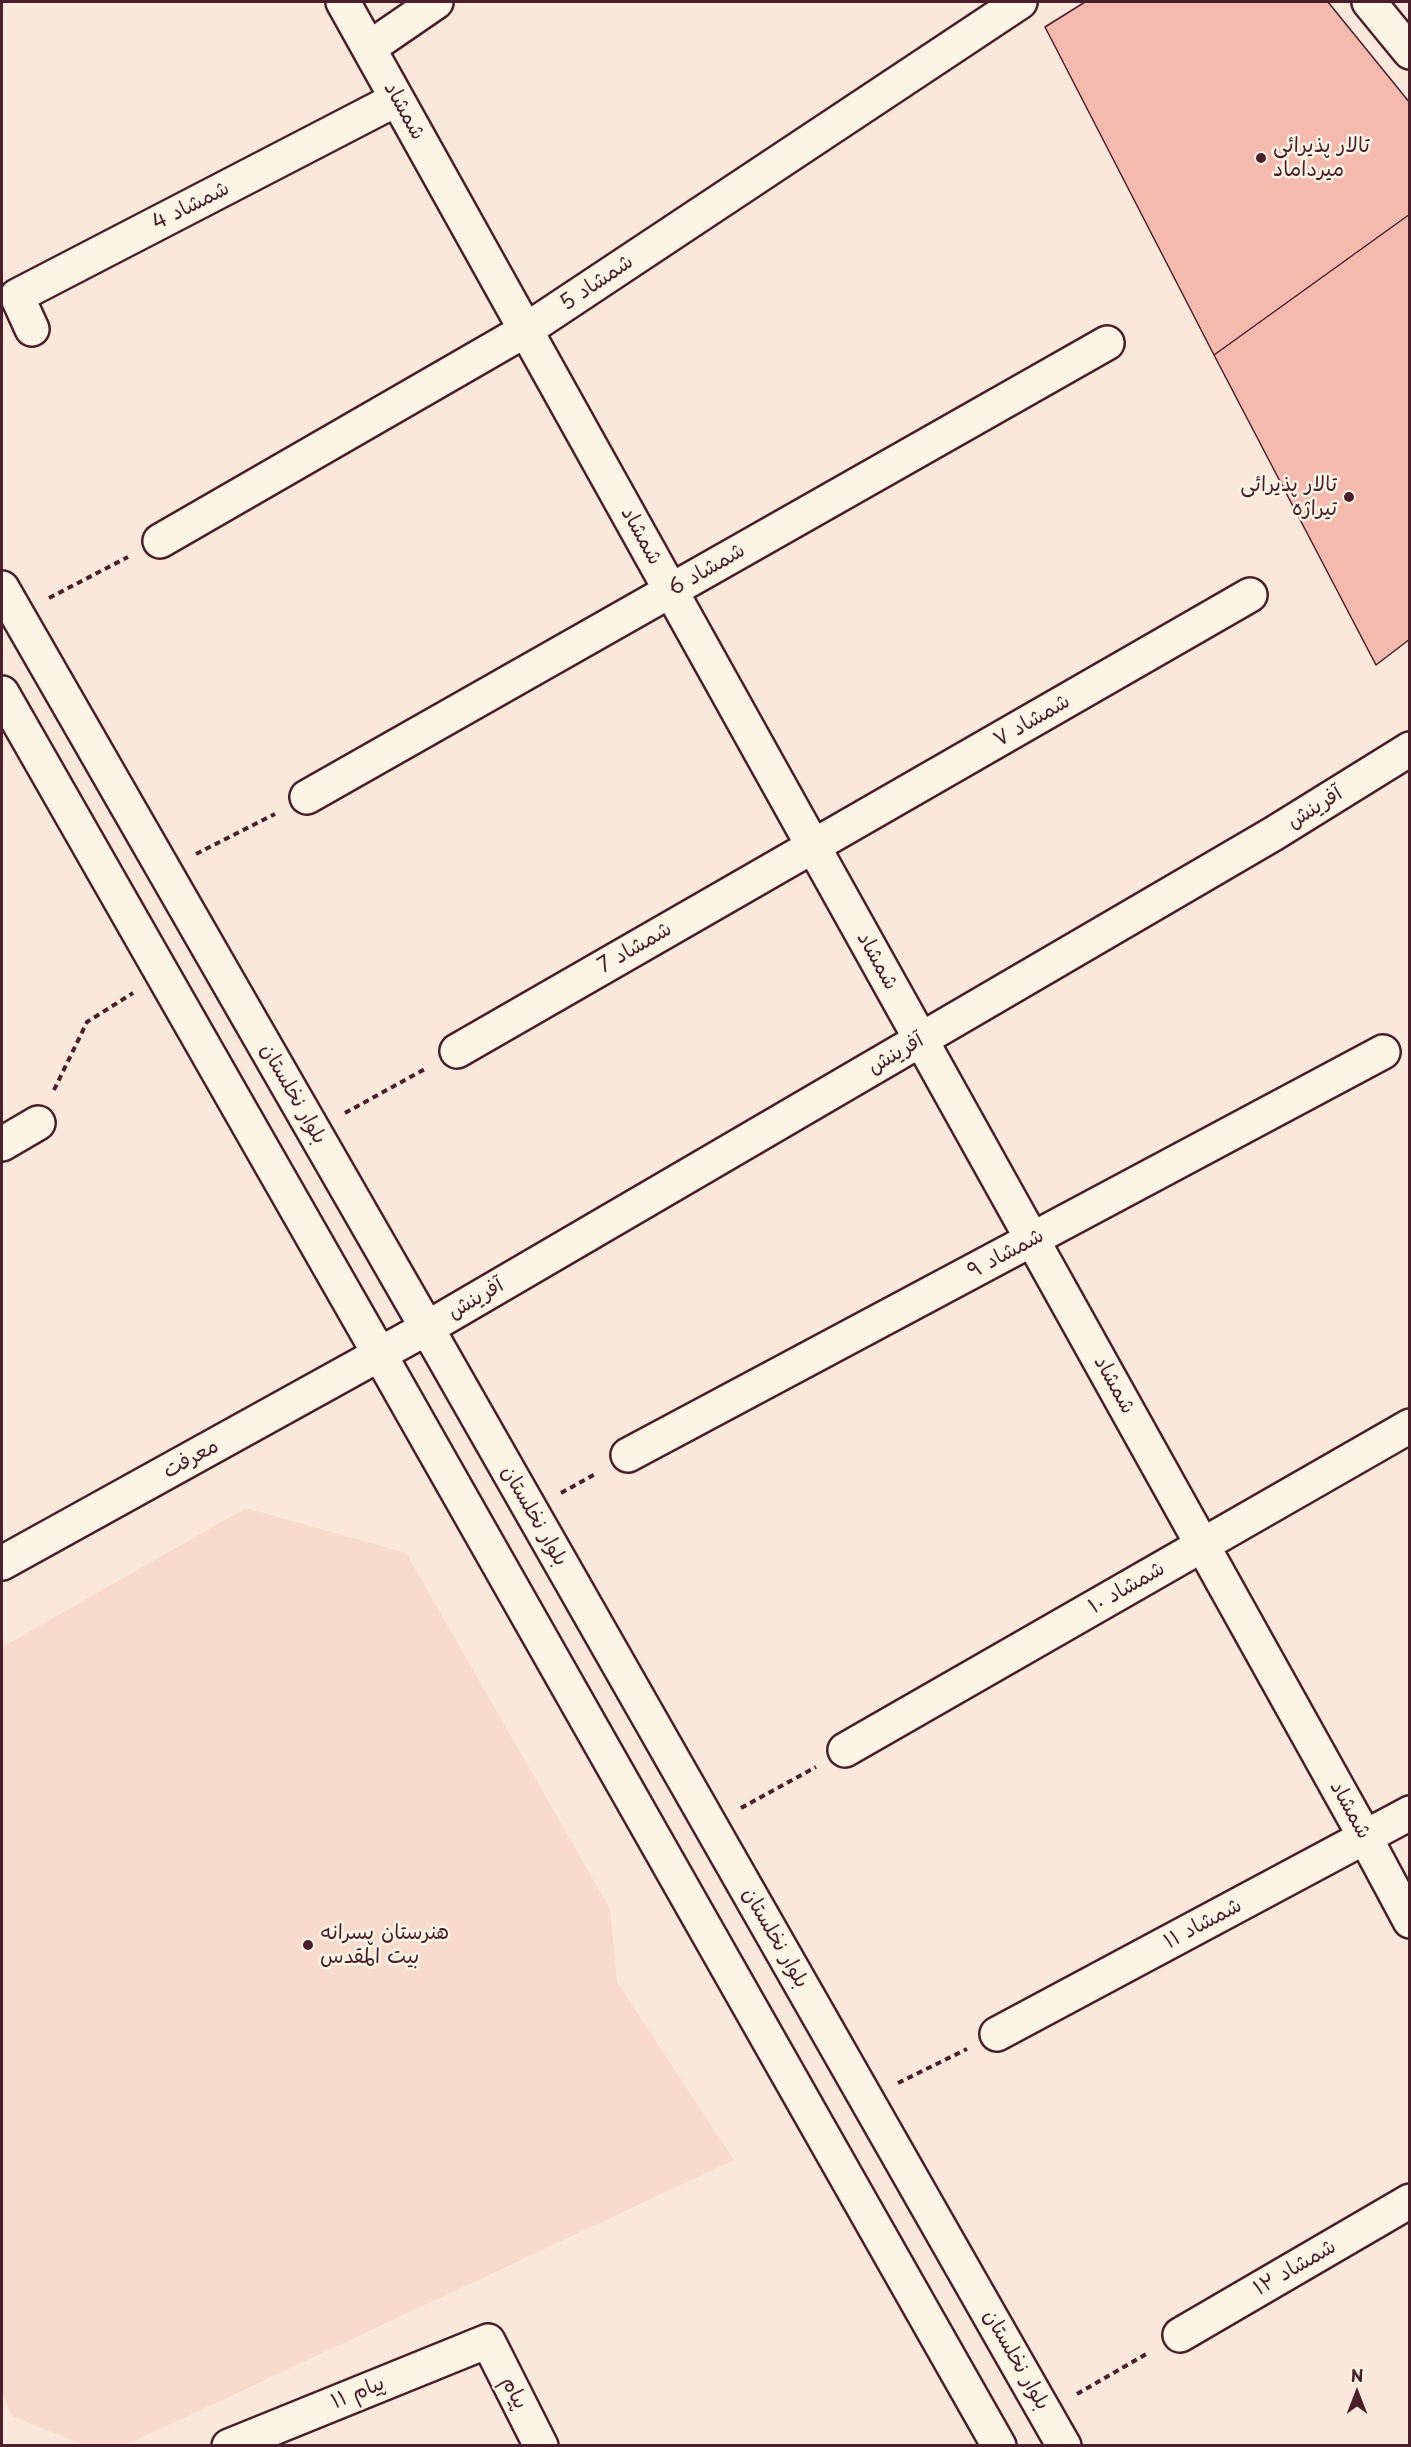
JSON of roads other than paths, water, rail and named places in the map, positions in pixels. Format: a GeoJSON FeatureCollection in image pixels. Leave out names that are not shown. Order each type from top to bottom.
{"type":"FeatureCollection","features":[{"type":"Feature","properties":{"kind":"street","name":"شمشاد"},"geometry":{"type":"LineString","coordinates":[[343,2],[1203,1545],[1410,1921]]}},
{"type":"Feature","properties":{"kind":"street"},"geometry":{"type":"LineString","coordinates":[[369,48],[436,2]]}},
{"type":"Feature","properties":{"kind":"street","name":"شمشاد 5"},"geometry":{"type":"LineString","coordinates":[[160,541],[526,330],[1020,2]]}},
{"type":"Feature","properties":{"kind":"street"},"geometry":{"type":"LineString","coordinates":[[1369,2],[1410,52]]}},
{"type":"Feature","properties":{"kind":"street","name":"شمشاد 4"},"geometry":{"type":"LineString","coordinates":[[32,329],[17,296],[397,99]]}},
{"type":"Feature","properties":{"kind":"street","name":"شمشاد 6"},"geometry":{"type":"LineString","coordinates":[[307,797],[1107,343]]}},
{"type":"Feature","properties":{"kind":"street","name":"بلوار نخلستان"},"geometry":{"type":"LineString","coordinates":[[2,588],[1064,2445]]}},
{"type":"Feature","properties":{"kind":"street","name":"شمشاد ۷"},"geometry":{"type":"LineString","coordinates":[[813,846],[1250,595]]}},
{"type":"Feature","properties":{"kind":"street"},"geometry":{"type":"LineString","coordinates":[[2,693],[999,2445]]}},
{"type":"Feature","properties":{"kind":"street","name":"آفرینش"},"geometry":{"type":"LineString","coordinates":[[380,1355],[1273,834],[1410,749]]}},
{"type":"Feature","properties":{"kind":"street","name":"شمشاد 7"},"geometry":{"type":"LineString","coordinates":[[457,1051],[813,846]]}},
{"type":"Feature","properties":{"kind":"street","name":"شمشاد ۹"},"geometry":{"type":"LineString","coordinates":[[628,1455],[1383,1053]]}},
{"type":"Feature","properties":{"kind":"street"},"geometry":{"type":"LineString","coordinates":[[2,1144],[38,1124]]}},
{"type":"Feature","properties":{"kind":"street","name":"معرفت"},"geometry":{"type":"LineString","coordinates":[[2,1563],[380,1355]]}},
{"type":"Feature","properties":{"kind":"street","name":"شمشاد ۱۰"},"geometry":{"type":"LineString","coordinates":[[845,1750],[1410,1426]]}},
{"type":"Feature","properties":{"kind":"street","name":"شمشاد ۱۱"},"geometry":{"type":"LineString","coordinates":[[997,2034],[1410,1813]]}},
{"type":"Feature","properties":{"kind":"street","name":"شمشاد ۱۲"},"geometry":{"type":"LineString","coordinates":[[1180,2335],[1410,2201]]}},
{"type":"Feature","properties":{"kind":"street","name":"پیام ۱۱"},"geometry":{"type":"LineString","coordinates":[[229,2445],[488,2341]]}},
{"type":"Feature","properties":{"kind":"street","name":"پیام"},"geometry":{"type":"LineString","coordinates":[[488,2341],[541,2445]]}},
{"type":"Feature","properties":{"kind":"place","name":"تالار پذیرائی میرداماد"},"geometry":{"type":"Point","coordinates":[1261,158]}},
{"type":"Feature","properties":{"kind":"place","name":"تالار پذیرائی تیراژه"},"geometry":{"type":"Point","coordinates":[1349,497]}},
{"type":"Feature","properties":{"kind":"place","name":"هنرستان پسرانه بیت المقدس"},"geometry":{"type":"Point","coordinates":[308,1945]}}]}
